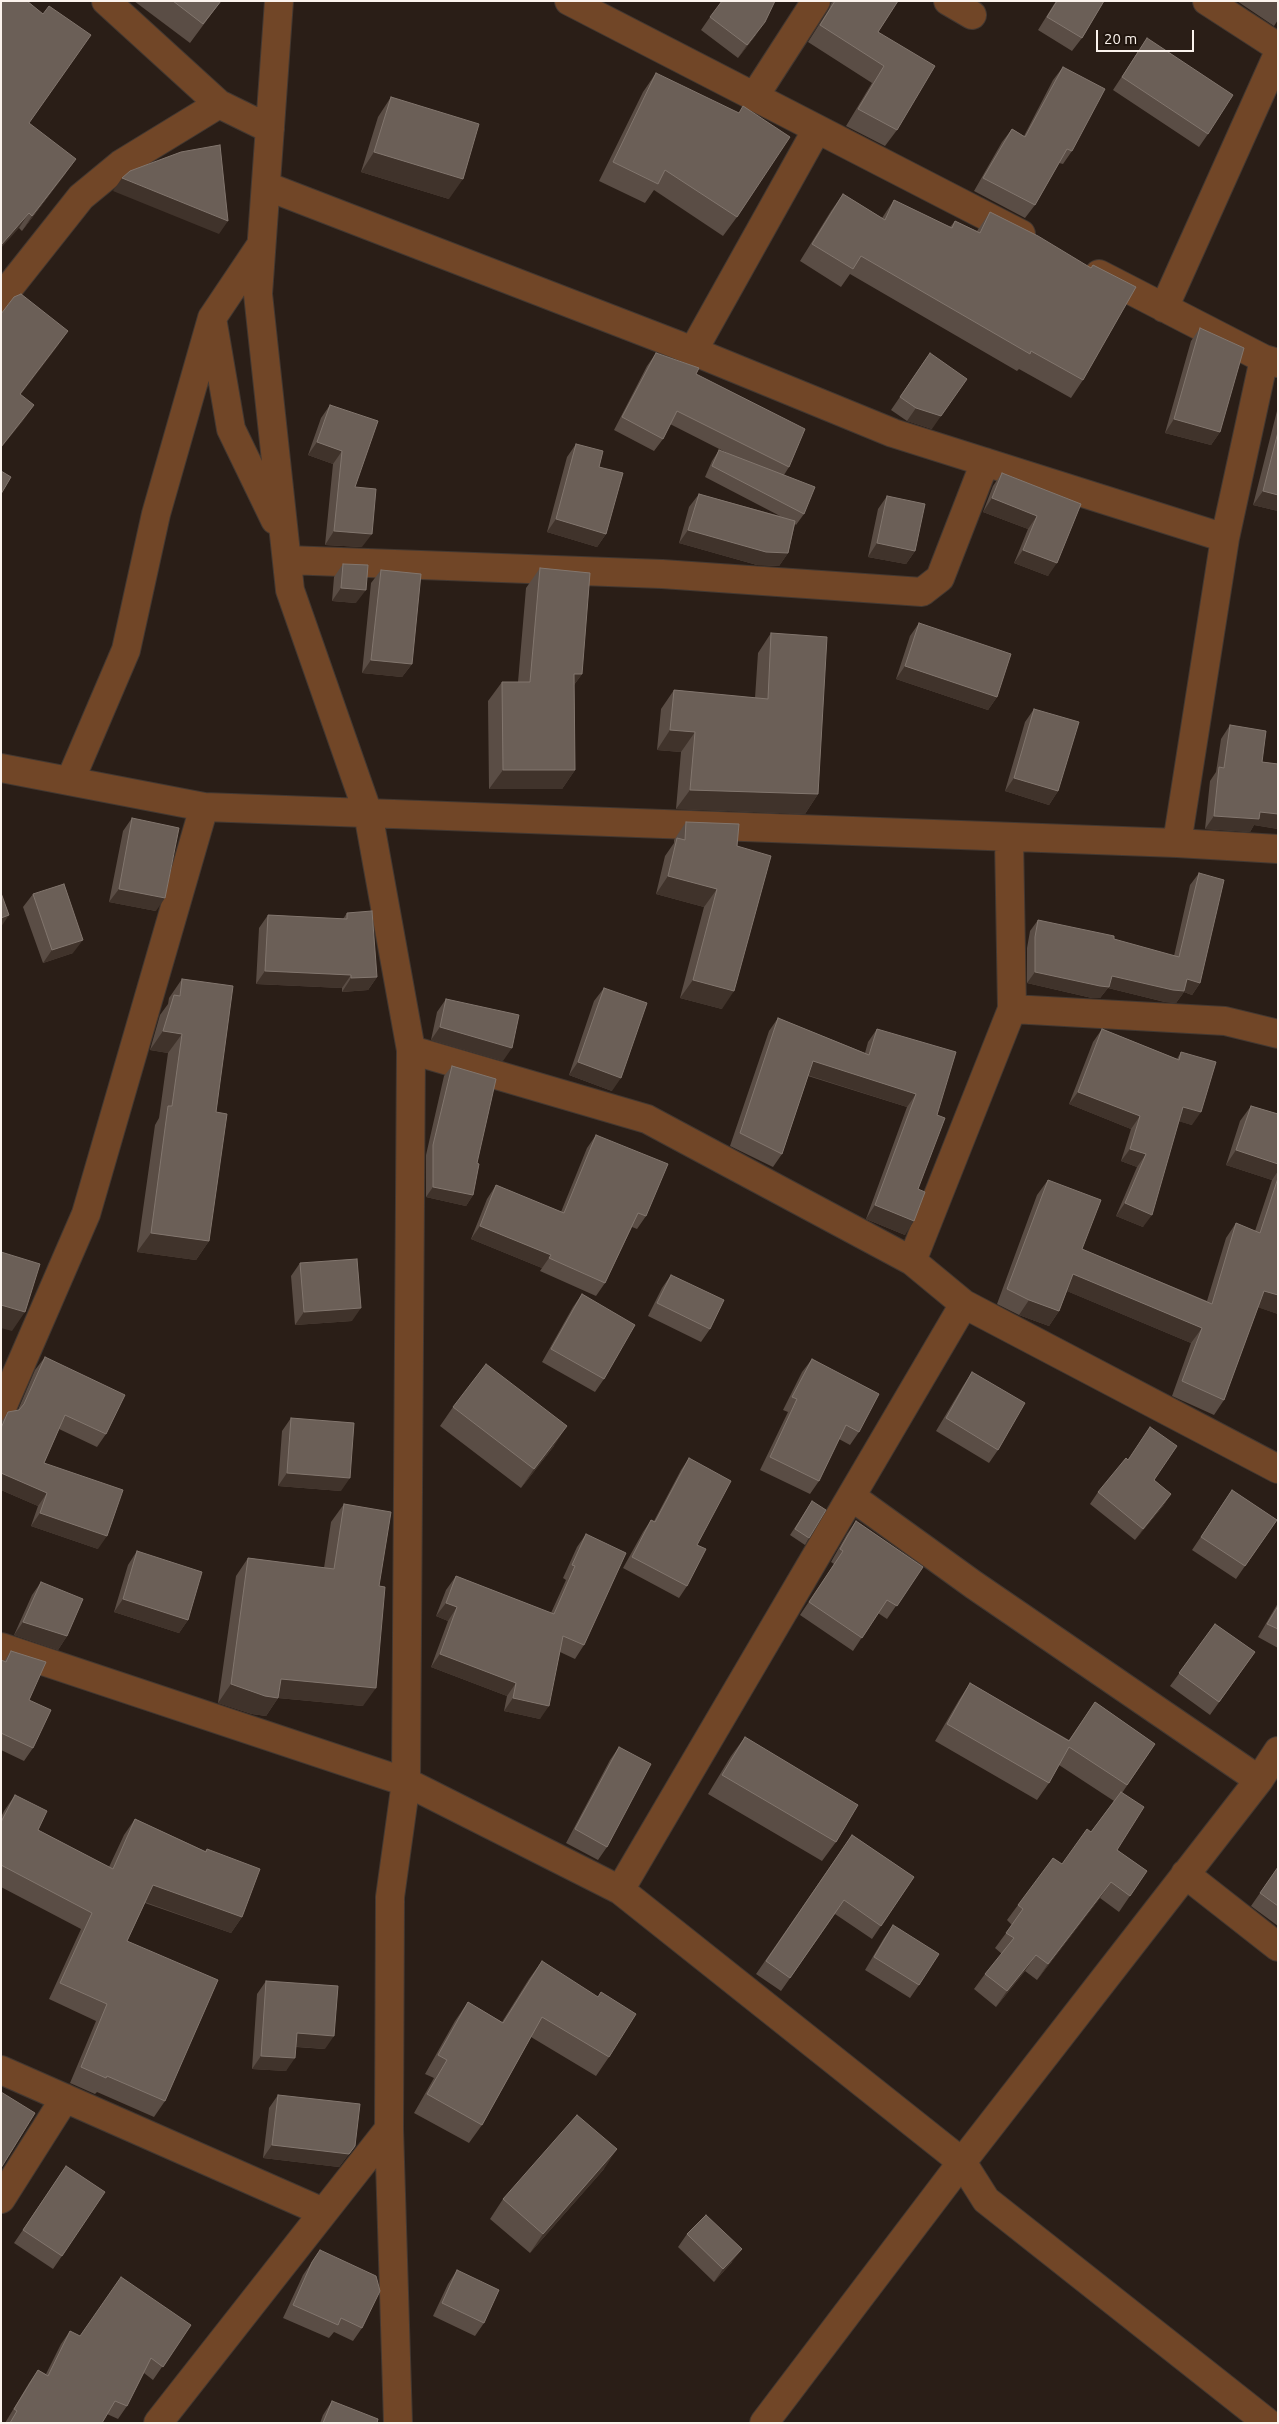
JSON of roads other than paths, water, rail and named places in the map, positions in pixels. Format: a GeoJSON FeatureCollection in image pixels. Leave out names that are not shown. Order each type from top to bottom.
{"type":"FeatureCollection","features":[{"type":"Feature","properties":{"kind":"street"},"geometry":{"type":"LineString","coordinates":[[106,1],[219,104],[270,129]]}},
{"type":"Feature","properties":{"kind":"street"},"geometry":{"type":"LineString","coordinates":[[279,1],[258,294],[290,590],[368,813],[411,1050],[406,1782],[390,1897],[389,2129],[398,2423]]}},
{"type":"Feature","properties":{"kind":"street"},"geometry":{"type":"LineString","coordinates":[[569,1],[1042,245]]}},
{"type":"Feature","properties":{"kind":"street"},"geometry":{"type":"LineString","coordinates":[[754,97],[816,1]]}},
{"type":"Feature","properties":{"kind":"street"},"geometry":{"type":"LineString","coordinates":[[948,1],[972,14]]}},
{"type":"Feature","properties":{"kind":"street"},"geometry":{"type":"LineString","coordinates":[[1207,1],[1278,47]]}},
{"type":"Feature","properties":{"kind":"street"},"geometry":{"type":"LineString","coordinates":[[1164,308],[1278,54]]}},
{"type":"Feature","properties":{"kind":"street"},"geometry":{"type":"LineString","coordinates":[[1,298],[81,197],[122,164],[219,104]]}},
{"type":"Feature","properties":{"kind":"street"},"geometry":{"type":"LineString","coordinates":[[693,351],[817,129]]}},
{"type":"Feature","properties":{"kind":"street"},"geometry":{"type":"LineString","coordinates":[[266,186],[693,351],[893,433],[1225,538]]}},
{"type":"Feature","properties":{"kind":"street"},"geometry":{"type":"LineString","coordinates":[[70,781],[126,650],[156,514],[212,318],[262,243]]}},
{"type":"Feature","properties":{"kind":"street"},"geometry":{"type":"LineString","coordinates":[[1077,263],[1271,361],[1225,538],[1177,843]]}},
{"type":"Feature","properties":{"kind":"street"},"geometry":{"type":"LineString","coordinates":[[212,318],[232,429],[286,550]]}},
{"type":"Feature","properties":{"kind":"street"},"geometry":{"type":"LineString","coordinates":[[286,550],[922,592],[940,578],[985,462]]}},
{"type":"Feature","properties":{"kind":"street"},"geometry":{"type":"LineString","coordinates":[[1,768],[204,807],[1177,843],[1278,849]]}},
{"type":"Feature","properties":{"kind":"street"},"geometry":{"type":"LineString","coordinates":[[1,1410],[86,1214],[204,807]]}},
{"type":"Feature","properties":{"kind":"street"},"geometry":{"type":"LineString","coordinates":[[912,1261],[1012,1009],[1009,838]]}},
{"type":"Feature","properties":{"kind":"street"},"geometry":{"type":"LineString","coordinates":[[1012,1009],[1225,1021],[1278,1034]]}},
{"type":"Feature","properties":{"kind":"street"},"geometry":{"type":"LineString","coordinates":[[411,1050],[647,1119],[912,1261],[964,1304],[1278,1469]]}},
{"type":"Feature","properties":{"kind":"street"},"geometry":{"type":"LineString","coordinates":[[620,1890],[964,1304]]}},
{"type":"Feature","properties":{"kind":"street"},"geometry":{"type":"LineString","coordinates":[[852,1497],[974,1585],[1259,1780]]}},
{"type":"Feature","properties":{"kind":"street"},"geometry":{"type":"LineString","coordinates":[[1,1647],[406,1782],[620,1890],[962,2162],[986,2200],[1268,2423]]}},
{"type":"Feature","properties":{"kind":"street"},"geometry":{"type":"LineString","coordinates":[[764,2423],[962,2162],[1259,1780],[1278,1751]]}},
{"type":"Feature","properties":{"kind":"street"},"geometry":{"type":"LineString","coordinates":[[1185,1874],[1278,1947]]}},
{"type":"Feature","properties":{"kind":"street"},"geometry":{"type":"LineString","coordinates":[[1,2070],[323,2212]]}},
{"type":"Feature","properties":{"kind":"street"},"geometry":{"type":"LineString","coordinates":[[1,2199],[65,2098]]}},
{"type":"Feature","properties":{"kind":"street"},"geometry":{"type":"LineString","coordinates":[[158,2423],[389,2129]]}}]}
